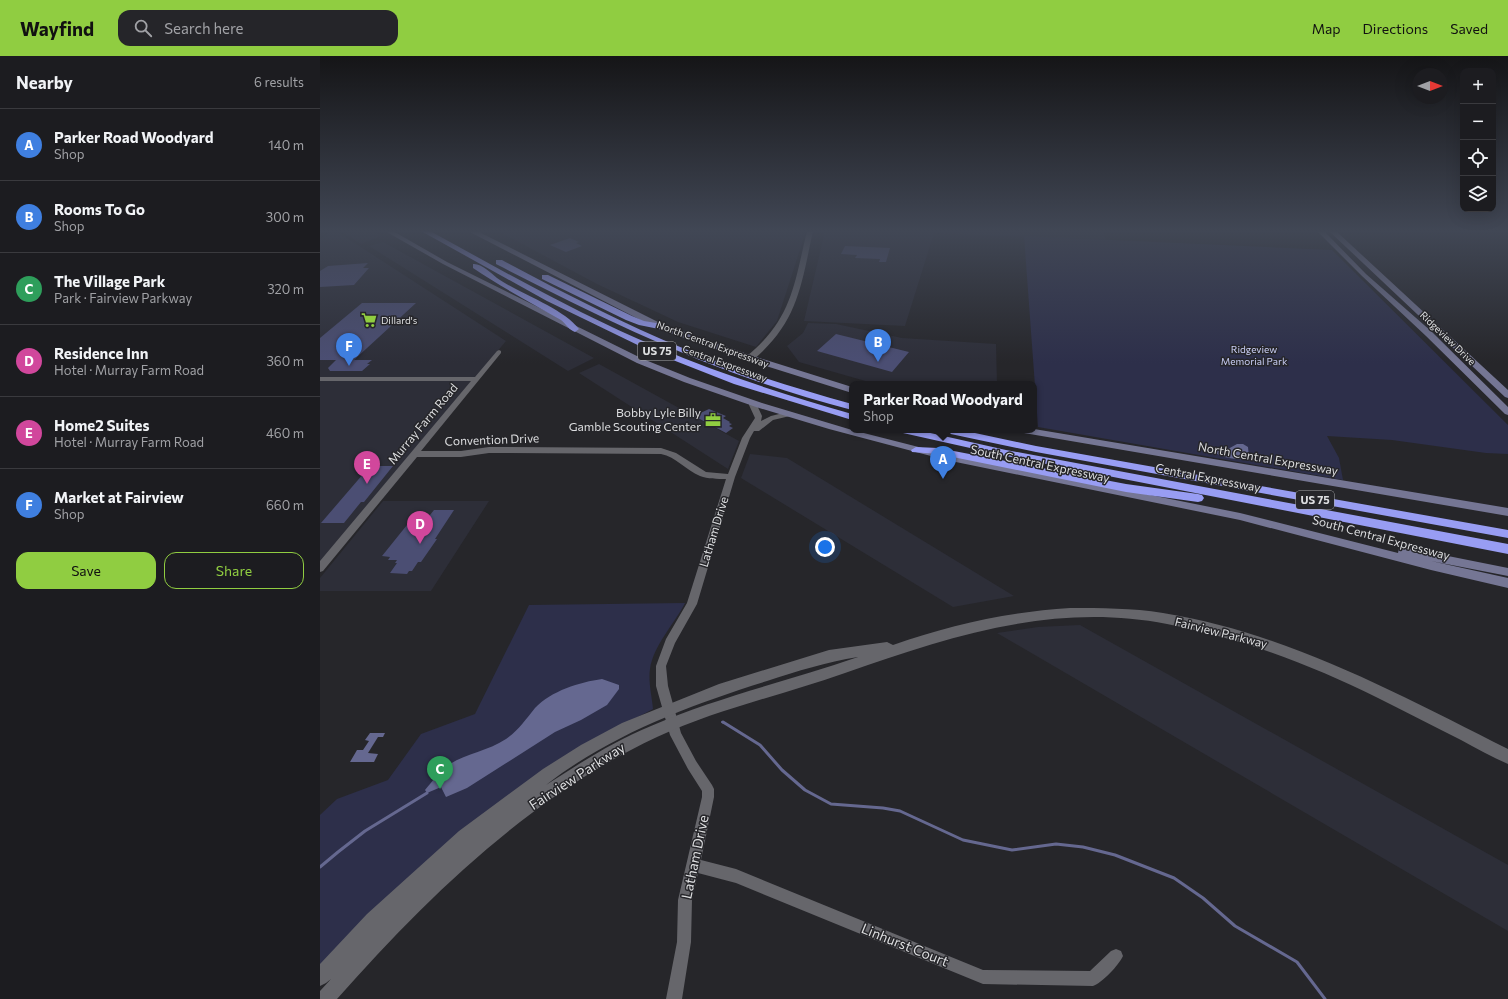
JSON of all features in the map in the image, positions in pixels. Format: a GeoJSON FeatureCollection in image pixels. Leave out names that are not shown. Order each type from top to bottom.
{"type":"FeatureCollection","features":[{"type":"Feature","properties":{"kind":"highway"},"geometry":{"type":"LineString","coordinates":[[488,275],[566,320],[575,330]]}},
{"type":"Feature","properties":{"kind":"highway","name":"Central Expressway"},"geometry":{"type":"LineString","coordinates":[[505,275],[602,326],[652,349],[737,382],[849,416]]}},
{"type":"Feature","properties":{"kind":"highway","name":"Central Expressway"},"geometry":{"type":"LineString","coordinates":[[524,275],[598,314],[672,347],[769,382],[849,406]]}},
{"type":"Feature","properties":{"kind":"highway","name":"Central Expressway"},"geometry":{"type":"LineString","coordinates":[[539,275],[629,318],[642,323],[659,326]]}},
{"type":"Feature","properties":{"kind":"highway","name":"Central Expressway"},"geometry":{"type":"LineString","coordinates":[[916,433],[1006,453],[1508,550]]}},
{"type":"Feature","properties":{"kind":"highway","name":"Central Expressway"},"geometry":{"type":"LineString","coordinates":[[961,433],[1062,453],[1508,534]]}},
{"type":"Feature","properties":{"kind":"highway"},"geometry":{"type":"LineString","coordinates":[[992,433],[1021,440],[1062,453]]}},
{"type":"Feature","properties":{"kind":"highway"},"geometry":{"type":"LineString","coordinates":[[916,450],[938,451],[1126,488],[1209,500],[1234,497]]}},
{"type":"Feature","properties":{"kind":"main road","name":"South Central Expressway"},"geometry":{"type":"LineString","coordinates":[[471,275],[575,330],[657,369],[752,403],[849,431]]}},
{"type":"Feature","properties":{"kind":"main road","name":"North Central Expressway"},"geometry":{"type":"LineString","coordinates":[[558,275],[659,326],[750,358],[849,389]]}},
{"type":"Feature","properties":{"kind":"main road","name":"Ridgeview Drive"},"geometry":{"type":"LineString","coordinates":[[1365,275],[1508,412]]}},
{"type":"Feature","properties":{"kind":"main road","name":"Ridgeview Drive"},"geometry":{"type":"LineString","coordinates":[[1378,275],[1508,395]]}},
{"type":"Feature","properties":{"kind":"main road"},"geometry":{"type":"LineString","coordinates":[[1474,379],[1492,380]]}},
{"type":"Feature","properties":{"kind":"main road","name":"North Central Expressway"},"geometry":{"type":"LineString","coordinates":[[1037,432],[1227,466],[1508,512]]}},
{"type":"Feature","properties":{"kind":"main road","name":"South Central Expressway"},"geometry":{"type":"LineString","coordinates":[[855,433],[916,450],[1030,475],[1203,508],[1314,534],[1436,568],[1508,583]]}},
{"type":"Feature","properties":{"kind":"main road"},"geometry":{"type":"LineString","coordinates":[[1227,466],[1260,474],[1456,511],[1508,519]]}},
{"type":"Feature","properties":{"kind":"main road"},"geometry":{"type":"LineString","coordinates":[[1314,534],[1508,572]]}},
{"type":"Feature","properties":{"kind":"street"},"geometry":{"type":"LineString","coordinates":[[750,358],[771,339],[786,316],[799,275]]}},
{"type":"Feature","properties":{"kind":"street","name":"Murray Farm Road"},"geometry":{"type":"LineString","coordinates":[[320,568],[498,352]]}},
{"type":"Feature","properties":{"kind":"street"},"geometry":{"type":"LineString","coordinates":[[320,379],[476,379]]}},
{"type":"Feature","properties":{"kind":"street","name":"Latham Drive"},"geometry":{"type":"LineString","coordinates":[[674,999],[684,942],[685,900],[708,797],[708,789],[682,749],[670,717],[662,686],[661,666],[663,657],[670,642],[692,604],[731,477],[745,443],[759,418],[753,408],[752,403]]}},
{"type":"Feature","properties":{"kind":"street","name":"Latham Drive"},"geometry":{"type":"LineString","coordinates":[[745,443],[765,421],[787,414]]}},
{"type":"Feature","properties":{"kind":"street","name":"Convention Drive"},"geometry":{"type":"LineString","coordinates":[[414,454],[461,454],[489,450],[662,451],[674,454],[709,476],[731,477]]}},
{"type":"Feature","properties":{"kind":"street","name":"Fairview Parkway"},"geometry":{"type":"LineString","coordinates":[[325,999],[386,932],[475,849],[556,787],[592,763],[631,742],[670,717],[718,690],[829,656],[913,643],[981,625],[1012,619],[1054,614],[1127,615],[1179,621],[1248,638],[1300,656],[1364,684],[1508,757]]}},
{"type":"Feature","properties":{"kind":"street","name":"Fairview Parkway"},"geometry":{"type":"LineString","coordinates":[[320,977],[373,920],[413,883],[465,837],[548,774],[586,750],[627,728],[670,717]]}},
{"type":"Feature","properties":{"kind":"street","name":"Linhurst Court"},"geometry":{"type":"LineString","coordinates":[[693,865],[736,876],[983,977],[1093,979],[1116,956]]}},
{"type":"Feature","properties":{"kind":"shaded area"},"geometry":{"type":"Polygon","coordinates":[[[320,275],[404,275],[506,341],[320,565],[320,275]]]}},
{"type":"Feature","properties":{"kind":"shaded area"},"geometry":{"type":"Polygon","coordinates":[[[415,275],[443,275],[594,358],[568,371],[415,275]]]}},
{"type":"Feature","properties":{"kind":"shaded area"},"geometry":{"type":"Polygon","coordinates":[[[580,275],[792,275],[777,321],[756,347],[678,322],[580,275]]]}},
{"type":"Feature","properties":{"kind":"shaded area"},"geometry":{"type":"Polygon","coordinates":[[[815,275],[921,275],[905,326],[804,321],[815,275]]]}},
{"type":"Feature","properties":{"kind":"shaded area"},"geometry":{"type":"Polygon","coordinates":[[[808,323],[836,324],[902,338],[996,344],[997,381],[866,381],[799,362],[787,346],[803,333],[808,323]]]}},
{"type":"Feature","properties":{"kind":"shaded area"},"geometry":{"type":"Polygon","coordinates":[[[599,364],[739,441],[728,469],[579,373],[599,364]]]}},
{"type":"Feature","properties":{"kind":"shaded area"},"geometry":{"type":"Polygon","coordinates":[[[1237,444],[1243,444],[1248,447],[1249,458],[1230,458],[1220,455],[1214,451],[1217,449],[1228,449],[1237,444]]]}},
{"type":"Feature","properties":{"kind":"shaded area"},"geometry":{"type":"Polygon","coordinates":[[[750,454],[787,458],[1014,596],[953,607],[741,478],[750,454]]]}},
{"type":"Feature","properties":{"kind":"shaded area"},"geometry":{"type":"Polygon","coordinates":[[[383,501],[489,501],[431,591],[320,591],[320,578],[383,501]]]}},
{"type":"Feature","properties":{"kind":"shaded area"},"geometry":{"type":"Polygon","coordinates":[[[1080,625],[1508,865],[1508,931],[997,633],[1038,627],[1080,625]]]}},
{"type":"Feature","properties":{"kind":"shaded area"},"geometry":{"type":"Polygon","coordinates":[[[602,679],[619,685],[619,689],[607,705],[581,720],[555,732],[467,788],[446,797],[441,787],[427,793],[425,790],[450,764],[463,757],[499,743],[510,736],[522,725],[535,708],[549,697],[566,688],[584,682],[602,679]]]}},
{"type":"Feature","properties":{"kind":"shaded area"},"geometry":{"type":"Polygon","coordinates":[[[370,733],[385,733],[383,737],[378,737],[368,753],[378,754],[374,762],[350,762],[357,750],[363,750],[369,741],[365,740],[370,733]]]}},
{"type":"Feature","properties":{"kind":"green space","name":"Ridgeview Memorial Park"},"geometry":{"type":"Polygon","coordinates":[[[1027,275],[1357,275],[1508,425],[1508,454],[1486,453],[1392,440],[1327,436],[1339,458],[1343,480],[1038,427],[1037,381],[1035,381],[1027,275]]]}},
{"type":"Feature","properties":{"kind":"green space"},"geometry":{"type":"Polygon","coordinates":[[[685,603],[660,643],[652,660],[649,679],[653,709],[570,753],[320,970],[320,815],[337,799],[388,780],[421,734],[475,714],[529,605],[685,603]]]}},
{"type":"Feature","properties":{"kind":"building"},"geometry":{"type":"Polygon","coordinates":[[[320,275],[363,275],[354,285],[320,287],[320,275]]]}},
{"type":"Feature","properties":{"kind":"building","name":"Dillard's"},"geometry":{"type":"Polygon","coordinates":[[[362,303],[416,303],[354,360],[372,360],[367,364],[370,364],[362,371],[330,371],[328,368],[336,360],[320,360],[320,338],[362,303]]]}},
{"type":"Feature","properties":{"kind":"building"},"geometry":{"type":"Polygon","coordinates":[[[836,334],[909,352],[892,372],[817,351],[836,334]]]}},
{"type":"Feature","properties":{"kind":"building","name":"Bobby Lyle Billy Gamble Scouting Center"},"geometry":{"type":"Polygon","coordinates":[[[709,409],[726,416],[723,418],[732,424],[729,426],[733,428],[726,433],[694,416],[709,409]]]}},
{"type":"Feature","properties":{"kind":"building"},"geometry":{"type":"Polygon","coordinates":[[[370,466],[393,466],[364,502],[361,502],[344,523],[321,523],[370,466]]]}},
{"type":"Feature","properties":{"kind":"building"},"geometry":{"type":"Polygon","coordinates":[[[434,510],[454,510],[435,539],[437,539],[421,562],[418,562],[412,571],[409,571],[407,574],[390,573],[397,563],[395,563],[397,560],[388,560],[390,557],[382,556],[411,520],[426,520],[434,510]]]}},
{"type":"Feature","properties":{"kind":"waterway"},"geometry":{"type":"LineString","coordinates":[[723,722],[760,745],[782,770],[805,790],[831,804],[883,808],[900,811],[963,840],[1012,850],[1056,844],[1083,847],[1115,855],[1174,878],[1203,898],[1235,926],[1297,962],[1325,999]]}},
{"type":"Feature","properties":{"kind":"waterway"},"geometry":{"type":"LineString","coordinates":[[320,867],[365,831],[427,793]]}},
{"type":"Feature","properties":{"kind":"place","name":"Dillard's"},"geometry":{"type":"Point","coordinates":[369,320]}},
{"type":"Feature","properties":{"kind":"place","name":"Rooms To Go"},"geometry":{"type":"Point","coordinates":[878,362]}},
{"type":"Feature","properties":{"kind":"place","name":"Market at Fairview"},"geometry":{"type":"Point","coordinates":[349,366]}},
{"type":"Feature","properties":{"kind":"place","name":"Bobby Lyle Billy Gamble Scouting Center"},"geometry":{"type":"Point","coordinates":[713,420]}},
{"type":"Feature","properties":{"kind":"place","name":"Parker Road Woodyard"},"geometry":{"type":"Point","coordinates":[943,479]}},
{"type":"Feature","properties":{"kind":"place","name":"Home2 Suites"},"geometry":{"type":"Point","coordinates":[367,484]}},
{"type":"Feature","properties":{"kind":"place","name":"Residence Inn"},"geometry":{"type":"Point","coordinates":[420,544]}},
{"type":"Feature","properties":{"kind":"place","name":"The Village Park"},"geometry":{"type":"Point","coordinates":[440,789]}}]}
